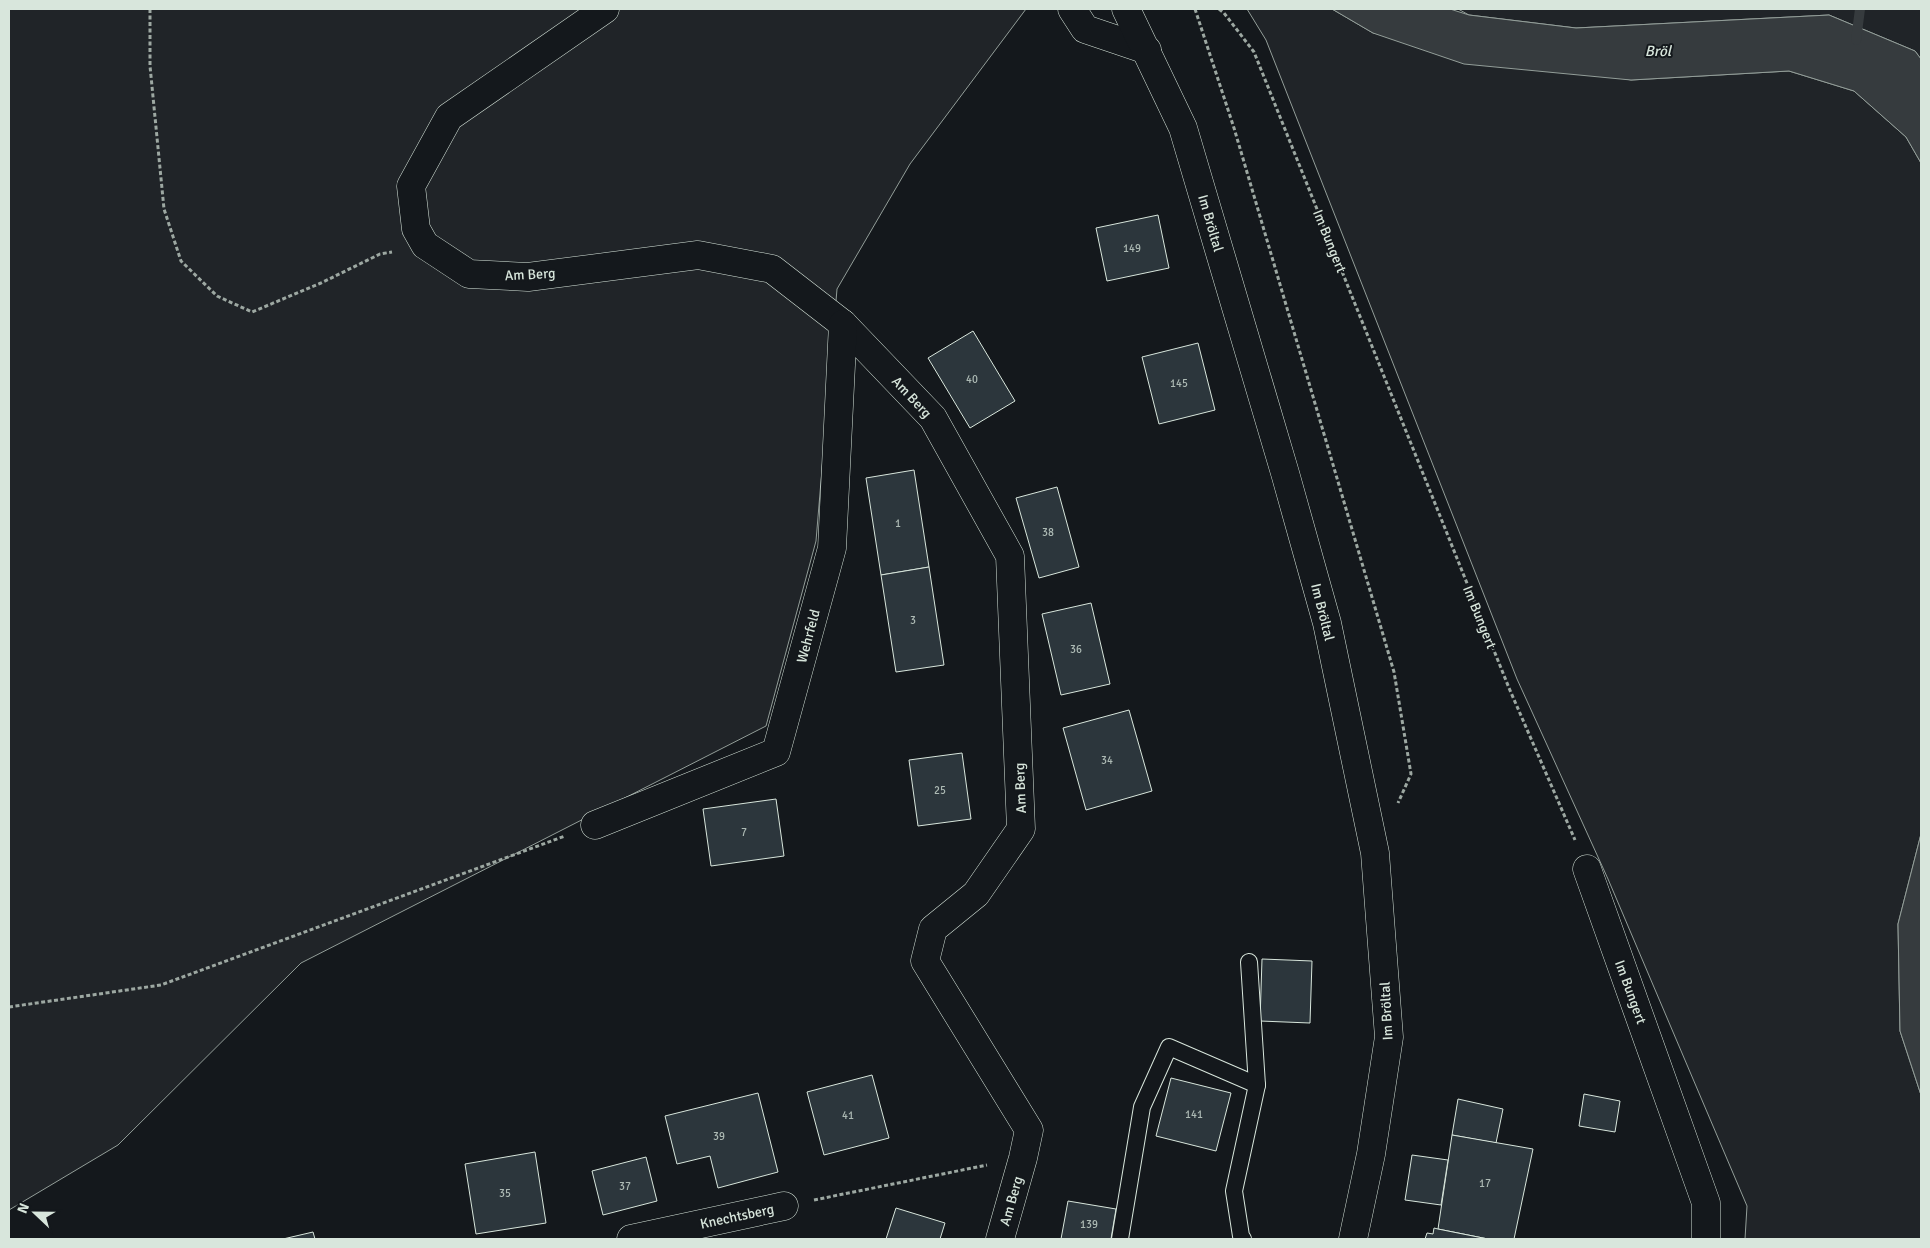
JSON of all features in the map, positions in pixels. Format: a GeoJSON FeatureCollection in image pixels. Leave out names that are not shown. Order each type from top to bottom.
{"type":"FeatureCollection","features":[{"type":"Feature","properties":{"kind":"street"},"geometry":{"type":"LineString","coordinates":[[425,246],[416,229],[411,186],[449,117],[606,9]]}},
{"type":"Feature","properties":{"kind":"street"},"geometry":{"type":"LineString","coordinates":[[1072,9],[1085,29],[1147,50]]}},
{"type":"Feature","properties":{"kind":"street","name":"Im Bröltal"},"geometry":{"type":"LineString","coordinates":[[1126,9],[1183,128],[1327,623],[1375,853],[1389,1036],[1371,1154],[1353,1239]]}},
{"type":"Feature","properties":{"kind":"street","name":"Am Berg"},"geometry":{"type":"LineString","coordinates":[[425,246],[469,274],[528,277],[698,255],[772,269],[843,324],[933,418],[1010,556],[1021,830],[976,894],[933,929],[925,961],[1029,1130],[1000,1239]]}},
{"type":"Feature","properties":{"kind":"street","name":"Wehrfeld"},"geometry":{"type":"LineString","coordinates":[[595,825],[776,752],[832,548],[843,324]]}},
{"type":"Feature","properties":{"kind":"street","name":"Im Bungert"},"geometry":{"type":"LineString","coordinates":[[1587,869],[1706,1203],[1706,1239]]}},
{"type":"Feature","properties":{"kind":"street","name":"Knechtsberg"},"geometry":{"type":"LineString","coordinates":[[631,1239],[784,1206]]}},
{"type":"Feature","properties":{"kind":"lane"},"geometry":{"type":"LineString","coordinates":[[1243,1239],[1234,1191],[1256,1085],[1250,962]]}},
{"type":"Feature","properties":{"kind":"lane"},"geometry":{"type":"LineString","coordinates":[[1120,1239],[1142,1107],[1169,1047],[1256,1085]]}},
{"type":"Feature","properties":{"kind":"path"},"geometry":{"type":"LineString","coordinates":[[150,9],[150,66],[164,209],[181,261],[217,296],[252,312],[321,283],[380,254],[425,246]]}},
{"type":"Feature","properties":{"kind":"path"},"geometry":{"type":"LineString","coordinates":[[1195,9],[1236,137],[1394,672],[1411,774],[1395,809]]}},
{"type":"Feature","properties":{"kind":"path","name":"Im Bungert"},"geometry":{"type":"LineString","coordinates":[[1218,9],[1224,13],[1254,52],[1509,688],[1587,869]]}},
{"type":"Feature","properties":{"kind":"path"},"geometry":{"type":"LineString","coordinates":[[9,1007],[161,985],[595,825]]}},
{"type":"Feature","properties":{"kind":"path"},"geometry":{"type":"LineString","coordinates":[[784,1206],[1023,1158]]}},
{"type":"Feature","properties":{"kind":"shaded area"},"geometry":{"type":"Polygon","coordinates":[[[9,9],[1026,9],[910,164],[837,289],[816,541],[766,726],[301,963],[118,1145],[9,1210],[9,9]]]}},
{"type":"Feature","properties":{"kind":"shaded area"},"geometry":{"type":"Polygon","coordinates":[[[1247,9],[1332,9],[1373,33],[1631,80],[1789,71],[1854,91],[1906,137],[1921,163],[1921,834],[1898,924],[1900,1031],[1921,1095],[1921,1239],[1745,1239],[1747,1206],[1608,879],[1517,679],[1266,40],[1247,9]]]}},
{"type":"Feature","properties":{"kind":"shaded area"},"geometry":{"type":"Polygon","coordinates":[[[1458,9],[1921,9],[1921,59],[1915,51],[1829,15],[1576,28],[1469,15],[1458,9]]]}},
{"type":"Feature","properties":{"kind":"water","name":"Bröl"},"geometry":{"type":"Polygon","coordinates":[[[1332,9],[1450,9],[1469,15],[1576,28],[1829,15],[1915,51],[1921,59],[1921,163],[1906,137],[1854,91],[1789,71],[1631,80],[1464,64],[1373,33],[1332,9]]]}},
{"type":"Feature","properties":{"kind":"water"},"geometry":{"type":"Polygon","coordinates":[[[1921,834],[1921,1095],[1900,1031],[1898,924],[1921,834]]]}},
{"type":"Feature","properties":{"kind":"building"},"geometry":{"type":"Polygon","coordinates":[[[1158,215],[1169,268],[1107,281],[1096,228],[1158,215]]]}},
{"type":"Feature","properties":{"kind":"building"},"geometry":{"type":"Polygon","coordinates":[[[973,331],[1015,401],[970,428],[928,358],[973,331]]]}},
{"type":"Feature","properties":{"kind":"building"},"geometry":{"type":"Polygon","coordinates":[[[1198,343],[1215,410],[1159,424],[1142,357],[1198,343]]]}},
{"type":"Feature","properties":{"kind":"building"},"geometry":{"type":"Polygon","coordinates":[[[914,470],[929,567],[881,575],[866,478],[914,470]]]}},
{"type":"Feature","properties":{"kind":"building"},"geometry":{"type":"Polygon","coordinates":[[[1057,487],[1079,567],[1039,578],[1016,498],[1057,487]]]}},
{"type":"Feature","properties":{"kind":"building"},"geometry":{"type":"Polygon","coordinates":[[[929,567],[944,665],[896,672],[881,575],[929,567]]]}},
{"type":"Feature","properties":{"kind":"building"},"geometry":{"type":"Polygon","coordinates":[[[1091,603],[1110,684],[1061,695],[1042,614],[1091,603]]]}},
{"type":"Feature","properties":{"kind":"building"},"geometry":{"type":"Polygon","coordinates":[[[1129,710],[1152,791],[1086,810],[1063,728],[1129,710]]]}},
{"type":"Feature","properties":{"kind":"building"},"geometry":{"type":"Polygon","coordinates":[[[962,753],[971,819],[918,826],[909,760],[962,753]]]}},
{"type":"Feature","properties":{"kind":"building"},"geometry":{"type":"Polygon","coordinates":[[[776,799],[784,856],[711,866],[703,809],[776,799]]]}},
{"type":"Feature","properties":{"kind":"building"},"geometry":{"type":"Polygon","coordinates":[[[1262,959],[1312,961],[1310,1023],[1260,1021],[1262,959]]]}},
{"type":"Feature","properties":{"kind":"building"},"geometry":{"type":"Polygon","coordinates":[[[872,1075],[889,1138],[824,1155],[807,1092],[872,1075]]]}},
{"type":"Feature","properties":{"kind":"building"},"geometry":{"type":"Polygon","coordinates":[[[1171,1078],[1231,1093],[1216,1151],[1156,1136],[1171,1078]]]}},
{"type":"Feature","properties":{"kind":"building"},"geometry":{"type":"Polygon","coordinates":[[[758,1093],[778,1172],[718,1188],[710,1156],[677,1164],[665,1116],[758,1093]]]}},
{"type":"Feature","properties":{"kind":"building"},"geometry":{"type":"Polygon","coordinates":[[[1584,1094],[1620,1101],[1615,1132],[1579,1126],[1584,1094]]]}},
{"type":"Feature","properties":{"kind":"building"},"geometry":{"type":"Polygon","coordinates":[[[1458,1099],[1503,1109],[1496,1143],[1452,1135],[1458,1099]]]}},
{"type":"Feature","properties":{"kind":"building"},"geometry":{"type":"Polygon","coordinates":[[[1452,1135],[1533,1149],[1514,1239],[1488,1239],[1438,1229],[1452,1135]]]}},
{"type":"Feature","properties":{"kind":"building"},"geometry":{"type":"Polygon","coordinates":[[[535,1152],[546,1223],[476,1234],[465,1164],[535,1152]]]}},
{"type":"Feature","properties":{"kind":"building"},"geometry":{"type":"Polygon","coordinates":[[[1412,1155],[1448,1160],[1441,1205],[1405,1200],[1412,1155]]]}},
{"type":"Feature","properties":{"kind":"building"},"geometry":{"type":"Polygon","coordinates":[[[646,1157],[657,1201],[603,1215],[592,1171],[646,1157]]]}},
{"type":"Feature","properties":{"kind":"building"},"geometry":{"type":"Polygon","coordinates":[[[1068,1201],[1116,1209],[1111,1239],[1061,1239],[1068,1201]]]}},
{"type":"Feature","properties":{"kind":"building"},"geometry":{"type":"Polygon","coordinates":[[[896,1208],[945,1223],[940,1239],[886,1239],[896,1208]]]}},
{"type":"Feature","properties":{"kind":"building"},"geometry":{"type":"Polygon","coordinates":[[[1434,1228],[1488,1239],[1425,1239],[1427,1233],[1433,1234],[1434,1228]]]}},
{"type":"Feature","properties":{"kind":"building"},"geometry":{"type":"Polygon","coordinates":[[[313,1232],[315,1239],[283,1239],[313,1232]]]}},
{"type":"Feature","properties":{"kind":"waterway"},"geometry":{"type":"LineString","coordinates":[[1856,40],[1860,9]]}}]}
